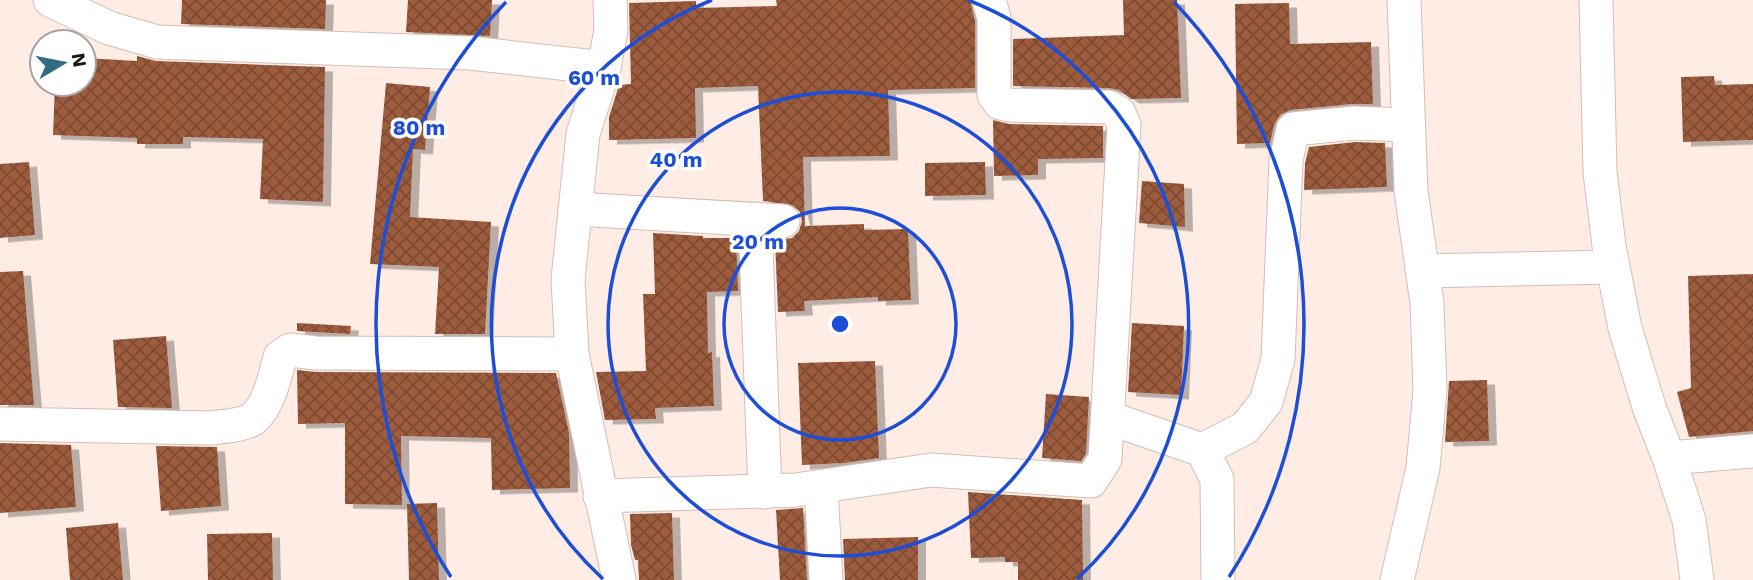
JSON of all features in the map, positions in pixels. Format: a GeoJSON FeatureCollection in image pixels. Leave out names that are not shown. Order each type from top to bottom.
{"type":"FeatureCollection","features":[{"type":"Feature","properties":{"kind":"street"},"geometry":{"type":"LineString","coordinates":[[50,0],[109,28],[158,42],[470,52],[604,68]]}},
{"type":"Feature","properties":{"kind":"street"},"geometry":{"type":"LineString","coordinates":[[610,0],[611,30],[604,68],[583,134],[568,279],[572,354],[619,580]]}},
{"type":"Feature","properties":{"kind":"street"},"geometry":{"type":"LineString","coordinates":[[600,496],[765,492],[821,487],[931,470],[1091,481],[1105,460],[1109,418],[1124,125],[1119,113],[1109,107],[1000,103],[994,95],[994,18],[989,0]]}},
{"type":"Feature","properties":{"kind":"street"},"geometry":{"type":"LineString","coordinates":[[1397,580],[1423,468],[1430,390],[1427,303],[1411,191],[1404,0]]}},
{"type":"Feature","properties":{"kind":"street"},"geometry":{"type":"LineString","coordinates":[[1596,0],[1600,172],[1613,267],[1629,342],[1689,520],[1697,580]]}},
{"type":"Feature","properties":{"kind":"street"},"geometry":{"type":"LineString","coordinates":[[1202,450],[1245,428],[1266,402],[1278,359],[1286,160],[1293,129],[1354,123],[1407,125]]}},
{"type":"Feature","properties":{"kind":"street"},"geometry":{"type":"LineString","coordinates":[[575,209],[769,220],[765,492]]}},
{"type":"Feature","properties":{"kind":"street"},"geometry":{"type":"LineString","coordinates":[[1422,271],[1613,267]]}},
{"type":"Feature","properties":{"kind":"street"},"geometry":{"type":"LineString","coordinates":[[0,424],[211,428],[237,424],[253,419],[262,407],[280,357],[290,350],[316,353],[572,354]]}},
{"type":"Feature","properties":{"kind":"street"},"geometry":{"type":"LineString","coordinates":[[1109,418],[1202,450],[1216,479],[1218,580]]}},
{"type":"Feature","properties":{"kind":"street"},"geometry":{"type":"LineString","coordinates":[[1670,458],[1753,451]]}},
{"type":"Feature","properties":{"kind":"street"},"geometry":{"type":"LineString","coordinates":[[821,487],[826,580]]}},
{"type":"Feature","properties":{"kind":"building"},"geometry":{"type":"Polygon","coordinates":[[[182,0],[326,0],[325,29],[181,24],[182,0]]]}},
{"type":"Feature","properties":{"kind":"building"},"geometry":{"type":"Polygon","coordinates":[[[408,0],[492,0],[490,36],[406,32],[408,0]]]}},
{"type":"Feature","properties":{"kind":"building"},"geometry":{"type":"Polygon","coordinates":[[[776,0],[970,0],[975,21],[975,88],[888,90],[890,156],[803,157],[805,226],[864,224],[864,230],[908,229],[911,300],[878,301],[878,297],[804,301],[805,311],[778,312],[775,240],[792,238],[799,231],[802,221],[800,212],[793,205],[763,201],[758,86],[695,88],[696,138],[609,140],[609,117],[619,85],[631,84],[629,3],[696,1],[696,8],[777,6],[776,0]]]}},
{"type":"Feature","properties":{"kind":"building"},"geometry":{"type":"Polygon","coordinates":[[[1123,0],[1177,0],[1181,98],[1131,99],[1119,90],[1109,88],[1013,86],[1013,39],[1124,35],[1123,0]]]}},
{"type":"Feature","properties":{"kind":"building"},"geometry":{"type":"Polygon","coordinates":[[[1289,3],[1290,44],[1371,42],[1373,104],[1290,110],[1280,115],[1274,125],[1270,143],[1237,144],[1235,4],[1289,3]]]}},
{"type":"Feature","properties":{"kind":"building"},"geometry":{"type":"Polygon","coordinates":[[[137,56],[156,61],[325,67],[323,202],[260,199],[263,139],[183,137],[183,144],[137,144],[137,138],[53,135],[54,98],[98,98],[98,59],[137,61],[137,56]]]}},
{"type":"Feature","properties":{"kind":"building"},"geometry":{"type":"Polygon","coordinates":[[[1714,76],[1715,85],[1753,84],[1753,140],[1683,142],[1681,77],[1714,76]]]}},
{"type":"Feature","properties":{"kind":"building"},"geometry":{"type":"Polygon","coordinates":[[[386,83],[430,87],[425,150],[413,149],[410,217],[491,222],[485,334],[435,334],[439,267],[370,264],[386,83]]]}},
{"type":"Feature","properties":{"kind":"building"},"geometry":{"type":"Polygon","coordinates":[[[993,120],[1009,124],[1103,126],[1103,158],[1038,159],[1038,175],[994,176],[993,120]]]}},
{"type":"Feature","properties":{"kind":"building"},"geometry":{"type":"Polygon","coordinates":[[[1355,142],[1385,143],[1387,187],[1304,190],[1305,163],[1309,147],[1355,142]]]}},
{"type":"Feature","properties":{"kind":"building"},"geometry":{"type":"Polygon","coordinates":[[[29,162],[35,235],[0,238],[0,164],[29,162]]]}},
{"type":"Feature","properties":{"kind":"building"},"geometry":{"type":"Polygon","coordinates":[[[985,162],[986,195],[925,196],[925,163],[985,162]]]}},
{"type":"Feature","properties":{"kind":"building"},"geometry":{"type":"Polygon","coordinates":[[[1142,181],[1184,184],[1185,227],[1139,223],[1142,181]]]}},
{"type":"Feature","properties":{"kind":"building"},"geometry":{"type":"Polygon","coordinates":[[[653,233],[736,238],[738,291],[707,292],[708,353],[712,352],[714,406],[655,408],[656,419],[605,420],[596,372],[646,371],[643,294],[655,294],[653,233]]]}},
{"type":"Feature","properties":{"kind":"building"},"geometry":{"type":"Polygon","coordinates":[[[23,271],[34,405],[0,405],[0,272],[23,271]]]}},
{"type":"Feature","properties":{"kind":"building"},"geometry":{"type":"Polygon","coordinates":[[[1753,274],[1753,431],[1689,437],[1677,392],[1691,388],[1688,276],[1753,274]]]}},
{"type":"Feature","properties":{"kind":"building"},"geometry":{"type":"Polygon","coordinates":[[[297,323],[351,326],[350,334],[297,331],[297,323]]]}},
{"type":"Feature","properties":{"kind":"building"},"geometry":{"type":"Polygon","coordinates":[[[1132,323],[1184,326],[1181,395],[1128,392],[1132,323]]]}},
{"type":"Feature","properties":{"kind":"building"},"geometry":{"type":"Polygon","coordinates":[[[166,336],[172,408],[118,407],[113,340],[166,336]]]}},
{"type":"Feature","properties":{"kind":"building"},"geometry":{"type":"Polygon","coordinates":[[[875,361],[879,458],[802,465],[798,363],[875,361]]]}},
{"type":"Feature","properties":{"kind":"building"},"geometry":{"type":"Polygon","coordinates":[[[297,370],[556,373],[569,433],[570,488],[492,490],[491,438],[401,436],[402,505],[345,504],[345,423],[298,424],[297,370]]]}},
{"type":"Feature","properties":{"kind":"building"},"geometry":{"type":"Polygon","coordinates":[[[1487,380],[1489,441],[1445,442],[1449,381],[1487,380]]]}},
{"type":"Feature","properties":{"kind":"building"},"geometry":{"type":"Polygon","coordinates":[[[1046,394],[1089,397],[1086,453],[1081,461],[1042,458],[1046,394]]]}},
{"type":"Feature","properties":{"kind":"building"},"geometry":{"type":"Polygon","coordinates":[[[0,443],[71,445],[76,507],[0,513],[0,443]]]}},
{"type":"Feature","properties":{"kind":"building"},"geometry":{"type":"Polygon","coordinates":[[[156,446],[217,447],[221,506],[161,511],[156,446]]]}},
{"type":"Feature","properties":{"kind":"building"},"geometry":{"type":"Polygon","coordinates":[[[968,492],[1082,500],[1083,580],[1018,580],[1018,562],[1005,562],[1005,557],[971,558],[968,492]]]}},
{"type":"Feature","properties":{"kind":"building"},"geometry":{"type":"Polygon","coordinates":[[[437,503],[439,580],[409,580],[407,504],[437,503]]]}},
{"type":"Feature","properties":{"kind":"building"},"geometry":{"type":"Polygon","coordinates":[[[803,508],[807,580],[780,580],[776,510],[803,508]]]}},
{"type":"Feature","properties":{"kind":"building"},"geometry":{"type":"Polygon","coordinates":[[[672,513],[674,580],[639,580],[638,560],[635,560],[631,545],[630,514],[672,513]]]}},
{"type":"Feature","properties":{"kind":"building"},"geometry":{"type":"Polygon","coordinates":[[[118,523],[123,580],[70,580],[66,528],[118,523]]]}},
{"type":"Feature","properties":{"kind":"building"},"geometry":{"type":"Polygon","coordinates":[[[272,533],[273,580],[208,580],[207,534],[272,533]]]}},
{"type":"Feature","properties":{"kind":"building"},"geometry":{"type":"Polygon","coordinates":[[[918,537],[918,580],[845,580],[843,539],[918,537]]]}}]}
